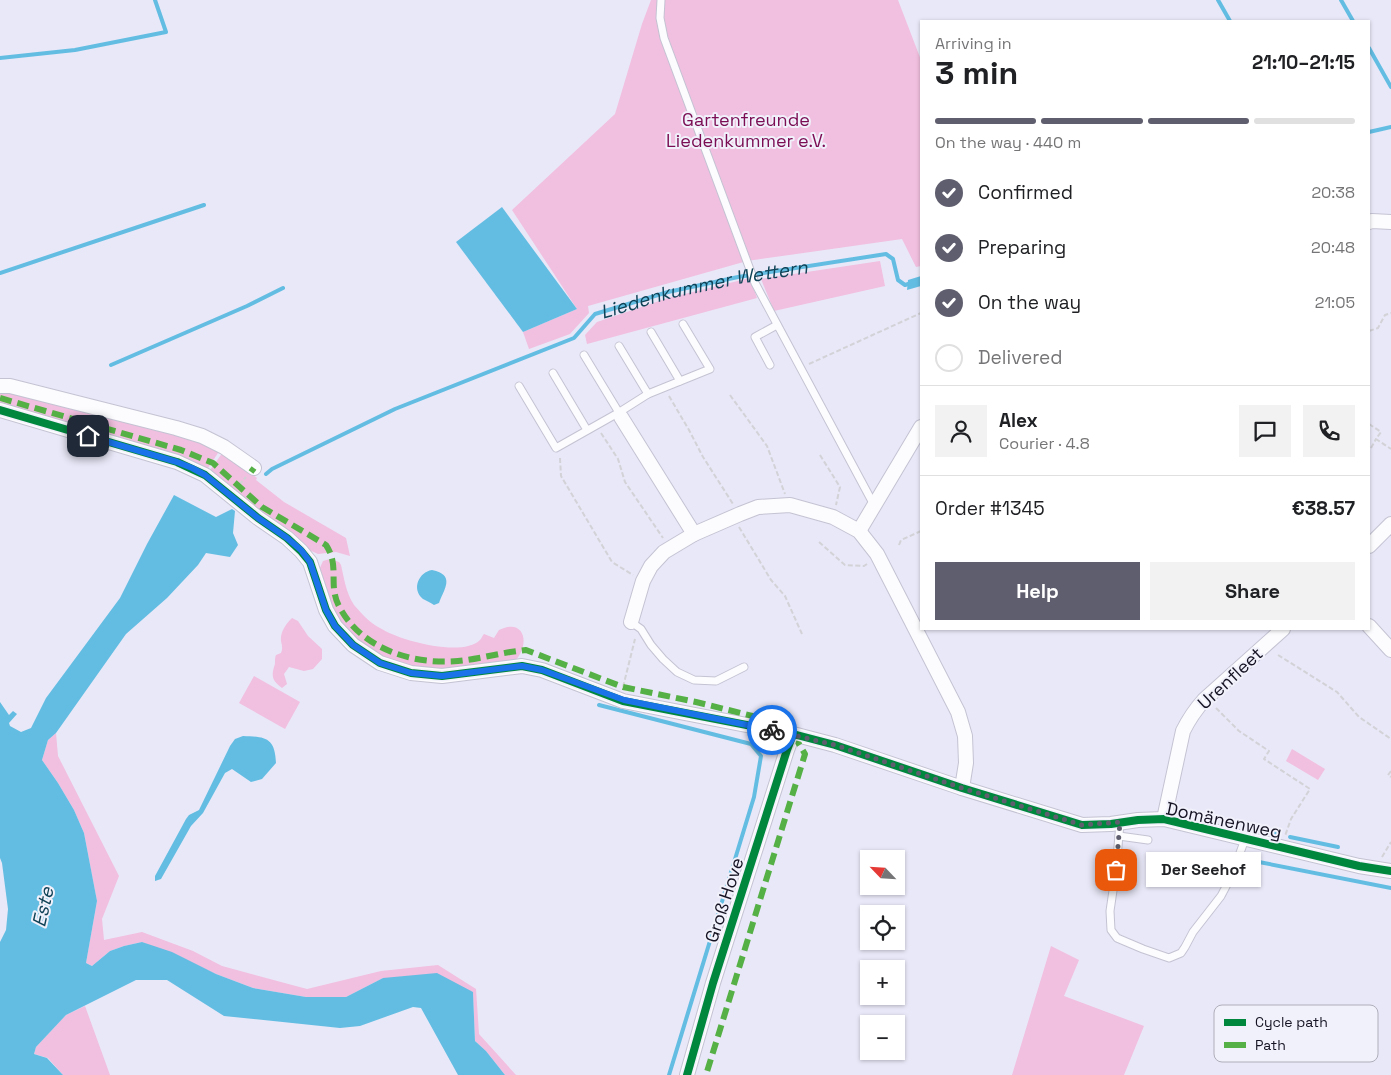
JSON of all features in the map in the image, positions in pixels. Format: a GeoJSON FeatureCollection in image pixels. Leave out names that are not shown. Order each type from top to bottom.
{"type":"FeatureCollection","features":[{"type":"Feature","properties":{"kind":"street"},"geometry":{"type":"LineString","coordinates":[[1370,222],[1391,222]]}},
{"type":"Feature","properties":{"kind":"street"},"geometry":{"type":"LineString","coordinates":[[0,386],[10,386],[202,436],[224,447],[252,470]]}},
{"type":"Feature","properties":{"kind":"street","name":"Domänenweg"},"geometry":{"type":"LineString","coordinates":[[0,410],[177,462],[205,475],[301,550],[310,562],[326,610],[335,626],[353,645],[380,663],[411,673],[442,676],[522,666],[542,670],[624,700],[793,734],[835,745],[962,788],[1082,825],[1120,830],[1138,820],[1164,819],[1359,866],[1385,870]]}},
{"type":"Feature","properties":{"kind":"street"},"geometry":{"type":"LineString","coordinates":[[620,415],[694,534]]}},
{"type":"Feature","properties":{"kind":"street"},"geometry":{"type":"LineString","coordinates":[[859,531],[920,429]]}},
{"type":"Feature","properties":{"kind":"street"},"geometry":{"type":"LineString","coordinates":[[631,622],[644,581],[651,566],[669,548],[694,534],[758,507],[790,505],[834,517],[859,531],[877,554],[958,712],[965,736],[966,763],[962,788]]}},
{"type":"Feature","properties":{"kind":"street"},"geometry":{"type":"LineString","coordinates":[[1370,545],[1391,524]]}},
{"type":"Feature","properties":{"kind":"street"},"geometry":{"type":"LineString","coordinates":[[1370,627],[1391,650]]}},
{"type":"Feature","properties":{"kind":"street","name":"Urenfleet"},"geometry":{"type":"LineString","coordinates":[[1164,819],[1181,740],[1188,720],[1204,700],[1282,630]]}},
{"type":"Feature","properties":{"kind":"street","name":"Groß Hove"},"geometry":{"type":"LineString","coordinates":[[687,1075],[713,983],[793,734]]}},
{"type":"Feature","properties":{"kind":"lane"},"geometry":{"type":"LineString","coordinates":[[661,0],[660,18],[664,38],[755,283],[874,505]]}},
{"type":"Feature","properties":{"kind":"lane"},"geometry":{"type":"LineString","coordinates":[[519,386],[556,448],[559,447],[596,425],[620,415],[648,394],[710,369],[683,324]]}},
{"type":"Feature","properties":{"kind":"lane"},"geometry":{"type":"LineString","coordinates":[[770,365],[755,336],[777,325]]}},
{"type":"Feature","properties":{"kind":"lane"},"geometry":{"type":"LineString","coordinates":[[651,332],[680,381]]}},
{"type":"Feature","properties":{"kind":"lane"},"geometry":{"type":"LineString","coordinates":[[619,346],[648,394]]}},
{"type":"Feature","properties":{"kind":"lane"},"geometry":{"type":"LineString","coordinates":[[584,355],[620,415]]}},
{"type":"Feature","properties":{"kind":"lane"},"geometry":{"type":"LineString","coordinates":[[553,373],[587,430]]}},
{"type":"Feature","properties":{"kind":"lane"},"geometry":{"type":"LineString","coordinates":[[631,622],[641,629],[651,645],[670,666],[677,672],[694,680],[716,681],[744,667]]}},
{"type":"Feature","properties":{"kind":"lane"},"geometry":{"type":"LineString","coordinates":[[1148,840],[1120,830],[1110,911],[1111,930],[1117,938],[1169,958],[1181,953],[1193,932],[1221,896],[1232,875],[1245,839]]}},
{"type":"Feature","properties":{"kind":"path"},"geometry":{"type":"LineString","coordinates":[[1370,331],[1378,328],[1385,315],[1391,313]]}},
{"type":"Feature","properties":{"kind":"path"},"geometry":{"type":"LineString","coordinates":[[800,368],[920,314]]}},
{"type":"Feature","properties":{"kind":"path"},"geometry":{"type":"LineString","coordinates":[[664,388],[771,580],[785,596],[802,634]]}},
{"type":"Feature","properties":{"kind":"path"},"geometry":{"type":"LineString","coordinates":[[730,396],[767,446],[790,505]]}},
{"type":"Feature","properties":{"kind":"path"},"geometry":{"type":"LineString","coordinates":[[596,425],[618,459],[625,482],[669,548]]}},
{"type":"Feature","properties":{"kind":"path"},"geometry":{"type":"LineString","coordinates":[[1370,425],[1381,432],[1371,448]]}},
{"type":"Feature","properties":{"kind":"path"},"geometry":{"type":"LineString","coordinates":[[1376,439],[1391,449]]}},
{"type":"Feature","properties":{"kind":"path"},"geometry":{"type":"LineString","coordinates":[[559,447],[561,476],[612,562],[644,581]]}},
{"type":"Feature","properties":{"kind":"path"},"geometry":{"type":"LineString","coordinates":[[820,455],[840,487],[834,517]]}},
{"type":"Feature","properties":{"kind":"path"},"geometry":{"type":"LineString","coordinates":[[238,486],[252,470]]}},
{"type":"Feature","properties":{"kind":"path"},"geometry":{"type":"LineString","coordinates":[[899,545],[901,540],[920,531]]}},
{"type":"Feature","properties":{"kind":"path"},"geometry":{"type":"LineString","coordinates":[[819,542],[845,565],[864,566],[877,554]]}},
{"type":"Feature","properties":{"kind":"path"},"geometry":{"type":"LineString","coordinates":[[623,687],[636,636],[631,622]]}},
{"type":"Feature","properties":{"kind":"path"},"geometry":{"type":"LineString","coordinates":[[1278,655],[1337,692],[1359,717],[1391,739]]}},
{"type":"Feature","properties":{"kind":"path"},"geometry":{"type":"LineString","coordinates":[[1214,706],[1239,731],[1269,751],[1264,759],[1310,789],[1287,827],[1282,847]]}},
{"type":"Feature","properties":{"kind":"path"},"geometry":{"type":"LineString","coordinates":[[1390,776],[1391,771]]}},
{"type":"Feature","properties":{"kind":"path"},"geometry":{"type":"LineString","coordinates":[[1385,870],[1380,859],[1391,842]]}},
{"type":"Feature","properties":{"kind":"green space","name":"Gartenfreunde Liedenkummer e.V."},"geometry":{"type":"Polygon","coordinates":[[[651,0],[898,0],[920,57],[920,266],[916,267],[902,239],[747,261],[588,306],[589,313],[570,334],[529,349],[523,332],[577,309],[512,210],[615,114],[651,0]]]}},
{"type":"Feature","properties":{"kind":"green space"},"geometry":{"type":"Polygon","coordinates":[[[880,261],[885,286],[774,311],[761,279],[880,261]]]}},
{"type":"Feature","properties":{"kind":"green space"},"geometry":{"type":"Polygon","coordinates":[[[750,278],[757,298],[587,344],[585,335],[597,322],[668,298],[750,278]]]}},
{"type":"Feature","properties":{"kind":"green space"},"geometry":{"type":"Polygon","coordinates":[[[8,391],[184,436],[220,450],[206,471],[0,407],[0,392],[8,391]]]}},
{"type":"Feature","properties":{"kind":"green space"},"geometry":{"type":"Polygon","coordinates":[[[223,452],[284,502],[346,538],[350,556],[336,552],[318,554],[307,549],[208,473],[223,452]]]}},
{"type":"Feature","properties":{"kind":"green space"},"geometry":{"type":"Polygon","coordinates":[[[330,559],[339,562],[341,565],[347,590],[354,605],[373,623],[389,633],[430,645],[459,647],[471,645],[480,640],[484,634],[494,638],[499,630],[515,627],[520,630],[524,641],[519,655],[514,662],[453,670],[409,666],[378,656],[353,637],[343,626],[330,602],[319,570],[323,561],[330,559]]]}},
{"type":"Feature","properties":{"kind":"green space"},"geometry":{"type":"Polygon","coordinates":[[[292,618],[298,621],[308,636],[322,649],[322,659],[313,669],[304,671],[289,667],[284,674],[287,684],[282,688],[274,679],[273,670],[276,655],[281,653],[282,650],[282,631],[292,618]]]}},
{"type":"Feature","properties":{"kind":"green space"},"geometry":{"type":"Polygon","coordinates":[[[254,676],[300,702],[285,729],[239,703],[254,676]]]}},
{"type":"Feature","properties":{"kind":"green space"},"geometry":{"type":"Polygon","coordinates":[[[56,733],[58,756],[119,876],[102,919],[104,940],[142,932],[193,951],[222,966],[307,989],[381,971],[438,965],[476,989],[479,1034],[516,1075],[505,1075],[486,1051],[475,1041],[473,992],[383,978],[346,997],[306,997],[253,988],[142,942],[110,951],[92,966],[86,963],[97,901],[84,833],[74,810],[42,760],[48,740],[56,733]]]}},
{"type":"Feature","properties":{"kind":"green space"},"geometry":{"type":"Polygon","coordinates":[[[1292,749],[1325,769],[1318,780],[1286,761],[1292,749]]]}},
{"type":"Feature","properties":{"kind":"green space"},"geometry":{"type":"Polygon","coordinates":[[[1051,946],[1079,960],[1064,996],[1144,1026],[1124,1075],[1012,1075],[1051,946]]]}},
{"type":"Feature","properties":{"kind":"green space"},"geometry":{"type":"Polygon","coordinates":[[[85,1006],[110,1075],[63,1075],[48,1058],[34,1054],[36,1047],[66,1015],[85,1006]]]}},
{"type":"Feature","properties":{"kind":"water"},"geometry":{"type":"Polygon","coordinates":[[[502,207],[577,309],[523,332],[456,242],[502,207]]]}},
{"type":"Feature","properties":{"kind":"water"},"geometry":{"type":"Polygon","coordinates":[[[920,276],[920,286],[907,290],[908,280],[920,276]]]}},
{"type":"Feature","properties":{"kind":"water","name":"Este"},"geometry":{"type":"Polygon","coordinates":[[[174,495],[216,517],[232,509],[235,511],[233,533],[238,545],[230,557],[206,553],[198,565],[167,598],[126,634],[56,733],[48,740],[42,760],[74,810],[84,833],[97,901],[86,963],[92,966],[110,951],[142,942],[172,952],[216,974],[253,988],[306,997],[346,997],[383,978],[437,973],[473,992],[475,1041],[486,1051],[505,1075],[458,1075],[421,1008],[413,1007],[360,1026],[340,1028],[224,1016],[167,980],[136,980],[66,1015],[36,1047],[34,1054],[47,1058],[63,1075],[0,1075],[0,942],[6,930],[8,909],[0,858],[0,702],[9,715],[13,711],[17,714],[9,723],[10,726],[21,732],[31,728],[46,698],[120,598],[174,495]]]}},
{"type":"Feature","properties":{"kind":"water"},"geometry":{"type":"Polygon","coordinates":[[[432,570],[444,575],[446,579],[445,588],[439,603],[434,605],[419,595],[417,586],[420,577],[427,571],[432,570]]]}},
{"type":"Feature","properties":{"kind":"water"},"geometry":{"type":"Polygon","coordinates":[[[243,736],[263,738],[271,743],[274,748],[276,763],[262,779],[251,782],[232,769],[225,773],[203,813],[191,826],[161,879],[155,881],[155,876],[186,819],[189,815],[199,810],[230,746],[235,739],[243,736]]]}},
{"type":"Feature","properties":{"kind":"waterway"},"geometry":{"type":"LineString","coordinates":[[0,58],[75,50],[166,32],[155,0]]}},
{"type":"Feature","properties":{"kind":"waterway"},"geometry":{"type":"LineString","coordinates":[[1218,0],[1229,20]]}},
{"type":"Feature","properties":{"kind":"waterway"},"geometry":{"type":"LineString","coordinates":[[1341,0],[1352,20]]}},
{"type":"Feature","properties":{"kind":"waterway"},"geometry":{"type":"LineString","coordinates":[[1370,50],[1391,87]]}},
{"type":"Feature","properties":{"kind":"waterway","name":"Liedenkummer Wettern"},"geometry":{"type":"LineString","coordinates":[[1370,132],[1391,127]]}},
{"type":"Feature","properties":{"kind":"waterway"},"geometry":{"type":"LineString","coordinates":[[0,273],[204,205]]}},
{"type":"Feature","properties":{"kind":"waterway","name":"Liedenkummer Wettern"},"geometry":{"type":"LineString","coordinates":[[266,474],[272,469],[395,409],[574,338],[595,314],[668,292],[738,277],[886,254],[893,259],[898,280],[905,285],[920,280]]}},
{"type":"Feature","properties":{"kind":"waterway"},"geometry":{"type":"LineString","coordinates":[[111,365],[247,306],[283,288]]}},
{"type":"Feature","properties":{"kind":"waterway"},"geometry":{"type":"LineString","coordinates":[[599,705],[751,744],[761,756],[754,797],[669,1075]]}},
{"type":"Feature","properties":{"kind":"waterway"},"geometry":{"type":"LineString","coordinates":[[1244,827],[1279,834]]}},
{"type":"Feature","properties":{"kind":"waterway"},"geometry":{"type":"LineString","coordinates":[[1290,837],[1338,847]]}},
{"type":"Feature","properties":{"kind":"waterway"},"geometry":{"type":"LineString","coordinates":[[1252,859],[1259,862],[1391,888]]}},
{"type":"Feature","properties":{"kind":"marked path"},"geometry":{"type":"LineString","coordinates":[[0,398],[181,450],[213,463],[262,507],[326,545],[333,562],[334,588],[340,608],[361,634],[375,644],[390,651],[407,657],[441,662],[466,660],[526,650],[623,687],[696,702],[777,722],[791,729],[805,754],[706,1075]]}},
{"type":"Feature","properties":{"kind":"marked path"},"geometry":{"type":"LineString","coordinates":[[251,472],[254,468]]}},
{"type":"Feature","properties":{"kind":"cycle path"},"geometry":{"type":"LineString","coordinates":[[0,410],[177,462],[205,475],[258,518],[287,538],[301,551],[310,562],[326,610],[335,626],[353,645],[380,663],[411,673],[442,676],[522,666],[542,670],[623,701],[793,734],[835,745],[962,788],[1082,825],[1164,819],[1359,866],[1391,871]]}},
{"type":"Feature","properties":{"kind":"cycle path"},"geometry":{"type":"LineString","coordinates":[[687,1075],[713,983],[793,734]]}},
{"type":"Feature","properties":{"kind":"way so far"},"geometry":{"type":"LineString","coordinates":[[772,730],[835,745],[962,788],[1082,825],[1120,822],[1116,870]]}},
{"type":"Feature","properties":{"kind":"place","name":"Der Seehof"},"geometry":{"type":"Point","coordinates":[1116,870]}},
{"type":"Feature","properties":{"kind":"route"},"geometry":{"type":"LineString","coordinates":[[88,436],[192,468],[205,475],[258,518],[287,538],[301,550],[310,562],[326,610],[335,626],[353,645],[380,663],[411,673],[442,676],[522,666],[542,670],[624,700],[772,730]]}}]}
